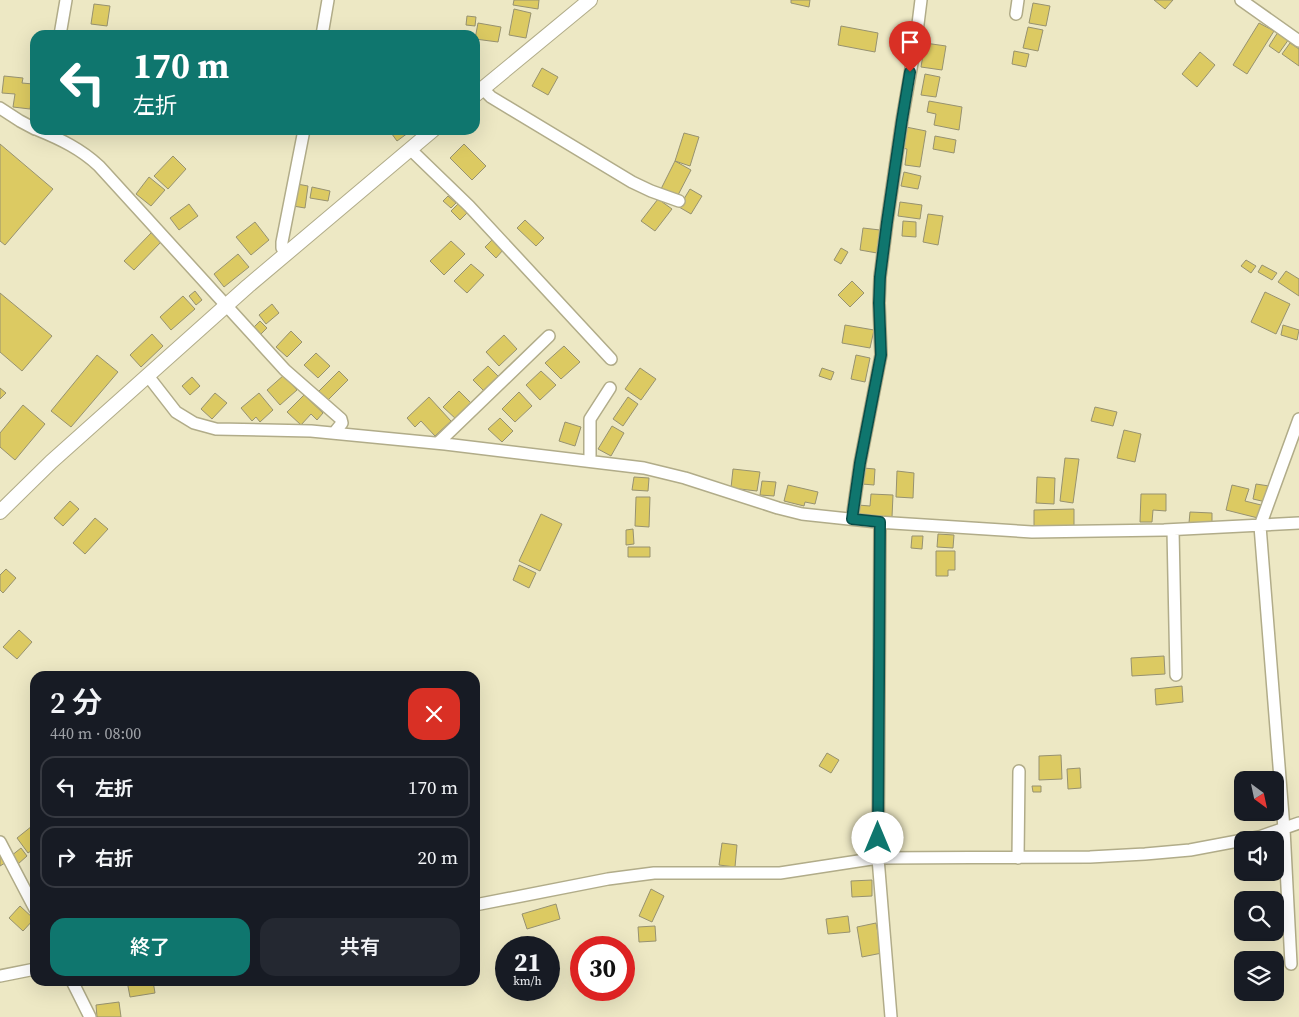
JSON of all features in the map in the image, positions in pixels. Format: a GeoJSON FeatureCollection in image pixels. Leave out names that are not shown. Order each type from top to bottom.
{"type":"FeatureCollection","features":[{"type":"Feature","properties":{"kind":"street"},"geometry":{"type":"LineString","coordinates":[[61,30],[66,0]]}},
{"type":"Feature","properties":{"kind":"street"},"geometry":{"type":"LineString","coordinates":[[323,30],[328,0]]}},
{"type":"Feature","properties":{"kind":"street"},"geometry":{"type":"LineString","coordinates":[[480,91],[590,0]]}},
{"type":"Feature","properties":{"kind":"street"},"geometry":{"type":"LineString","coordinates":[[852,519],[860,463],[881,355],[880,277],[921,0]]}},
{"type":"Feature","properties":{"kind":"street"},"geometry":{"type":"LineString","coordinates":[[1016,14],[1018,0]]}},
{"type":"Feature","properties":{"kind":"street"},"geometry":{"type":"LineString","coordinates":[[1241,0],[1299,41]]}},
{"type":"Feature","properties":{"kind":"street"},"geometry":{"type":"LineString","coordinates":[[480,92],[491,97],[632,182],[679,201]]}},
{"type":"Feature","properties":{"kind":"street"},"geometry":{"type":"LineString","coordinates":[[0,108],[30,126]]}},
{"type":"Feature","properties":{"kind":"street"},"geometry":{"type":"LineString","coordinates":[[51,135],[82,152],[99,166],[285,370],[341,419],[342,423],[334,433]]}},
{"type":"Feature","properties":{"kind":"street"},"geometry":{"type":"LineString","coordinates":[[286,253],[282,248],[282,242],[303,135]]}},
{"type":"Feature","properties":{"kind":"street"},"geometry":{"type":"LineString","coordinates":[[0,512],[51,462],[286,253],[427,135]]}},
{"type":"Feature","properties":{"kind":"street"},"geometry":{"type":"LineString","coordinates":[[410,149],[469,206],[611,359]]}},
{"type":"Feature","properties":{"kind":"street"},"geometry":{"type":"LineString","coordinates":[[438,443],[549,336]]}},
{"type":"Feature","properties":{"kind":"street"},"geometry":{"type":"LineString","coordinates":[[148,376],[176,412],[194,423],[216,429],[292,430],[334,433],[438,443],[644,468],[685,478],[802,514],[880,522],[1032,532],[1173,530],[1299,523]]}},
{"type":"Feature","properties":{"kind":"street"},"geometry":{"type":"LineString","coordinates":[[590,461],[590,419],[610,388]]}},
{"type":"Feature","properties":{"kind":"street"},"geometry":{"type":"LineString","coordinates":[[1291,964],[1284,829],[1260,526],[1299,419]]}},
{"type":"Feature","properties":{"kind":"street"},"geometry":{"type":"LineString","coordinates":[[880,522],[878,858],[891,1017]]}},
{"type":"Feature","properties":{"kind":"street"},"geometry":{"type":"LineString","coordinates":[[1173,530],[1176,675]]}},
{"type":"Feature","properties":{"kind":"street"},"geometry":{"type":"LineString","coordinates":[[1018,858],[1019,771]]}},
{"type":"Feature","properties":{"kind":"street"},"geometry":{"type":"LineString","coordinates":[[480,904],[581,884],[638,875],[673,872],[720,874],[780,873],[878,858],[1090,857],[1172,852],[1258,837],[1299,823]]}},
{"type":"Feature","properties":{"kind":"street"},"geometry":{"type":"LineString","coordinates":[[0,842],[30,899]]}},
{"type":"Feature","properties":{"kind":"street"},"geometry":{"type":"LineString","coordinates":[[0,976],[30,970]]}},
{"type":"Feature","properties":{"kind":"street"},"geometry":{"type":"LineString","coordinates":[[74,986],[90,1017]]}},
{"type":"Feature","properties":{"kind":"building"},"geometry":{"type":"Polygon","coordinates":[[[514,0],[539,0],[538,9],[513,5],[514,0]]]}},
{"type":"Feature","properties":{"kind":"building"},"geometry":{"type":"Polygon","coordinates":[[[791,0],[810,0],[809,7],[791,3],[791,0]]]}},
{"type":"Feature","properties":{"kind":"building"},"geometry":{"type":"Polygon","coordinates":[[[1154,0],[1173,0],[1165,9],[1154,0]]]}},
{"type":"Feature","properties":{"kind":"building"},"geometry":{"type":"Polygon","coordinates":[[[1033,3],[1050,6],[1046,26],[1029,23],[1033,3]]]}},
{"type":"Feature","properties":{"kind":"building"},"geometry":{"type":"Polygon","coordinates":[[[94,4],[110,6],[107,26],[91,24],[94,4]]]}},
{"type":"Feature","properties":{"kind":"building"},"geometry":{"type":"Polygon","coordinates":[[[514,9],[531,13],[526,38],[509,35],[514,9]]]}},
{"type":"Feature","properties":{"kind":"building"},"geometry":{"type":"Polygon","coordinates":[[[467,16],[476,17],[475,26],[466,25],[467,16]]]}},
{"type":"Feature","properties":{"kind":"building"},"geometry":{"type":"Polygon","coordinates":[[[478,23],[501,27],[498,42],[480,40],[480,30],[477,30],[478,23]]]}},
{"type":"Feature","properties":{"kind":"building"},"geometry":{"type":"Polygon","coordinates":[[[1259,23],[1274,31],[1247,74],[1233,65],[1259,23]]]}},
{"type":"Feature","properties":{"kind":"building"},"geometry":{"type":"Polygon","coordinates":[[[841,26],[878,33],[875,52],[838,45],[841,26]]]}},
{"type":"Feature","properties":{"kind":"building"},"geometry":{"type":"Polygon","coordinates":[[[1028,27],[1043,30],[1038,51],[1023,48],[1028,27]]]}},
{"type":"Feature","properties":{"kind":"building"},"geometry":{"type":"Polygon","coordinates":[[[1278,32],[1289,39],[1279,53],[1269,46],[1278,32]]]}},
{"type":"Feature","properties":{"kind":"building"},"geometry":{"type":"Polygon","coordinates":[[[925,43],[946,46],[942,70],[921,67],[925,43]]]}},
{"type":"Feature","properties":{"kind":"building"},"geometry":{"type":"Polygon","coordinates":[[[1290,43],[1299,49],[1299,66],[1282,54],[1290,43]]]}},
{"type":"Feature","properties":{"kind":"building"},"geometry":{"type":"Polygon","coordinates":[[[1014,51],[1029,54],[1026,67],[1012,64],[1014,51]]]}},
{"type":"Feature","properties":{"kind":"building"},"geometry":{"type":"Polygon","coordinates":[[[1200,52],[1215,65],[1197,87],[1182,74],[1200,52]]]}},
{"type":"Feature","properties":{"kind":"building"},"geometry":{"type":"Polygon","coordinates":[[[542,68],[558,77],[548,95],[532,86],[542,68]]]}},
{"type":"Feature","properties":{"kind":"building"},"geometry":{"type":"Polygon","coordinates":[[[925,74],[940,77],[936,97],[921,95],[925,74]]]}},
{"type":"Feature","properties":{"kind":"building"},"geometry":{"type":"Polygon","coordinates":[[[4,76],[23,78],[22,83],[30,84],[30,109],[13,107],[15,94],[2,93],[4,76]]]}},
{"type":"Feature","properties":{"kind":"building"},"geometry":{"type":"Polygon","coordinates":[[[929,101],[962,107],[959,130],[934,125],[936,114],[927,112],[929,101]]]}},
{"type":"Feature","properties":{"kind":"building"},"geometry":{"type":"Polygon","coordinates":[[[906,127],[926,131],[920,167],[905,165],[907,149],[902,148],[906,127]]]}},
{"type":"Feature","properties":{"kind":"building"},"geometry":{"type":"Polygon","coordinates":[[[684,133],[699,137],[690,166],[675,161],[684,133]]]}},
{"type":"Feature","properties":{"kind":"building"},"geometry":{"type":"Polygon","coordinates":[[[393,135],[405,135],[397,141],[393,135]]]}},
{"type":"Feature","properties":{"kind":"building"},"geometry":{"type":"Polygon","coordinates":[[[935,136],[956,140],[954,153],[933,149],[935,136]]]}},
{"type":"Feature","properties":{"kind":"building"},"geometry":{"type":"Polygon","coordinates":[[[0,144],[53,189],[5,245],[0,241],[0,144]]]}},
{"type":"Feature","properties":{"kind":"building"},"geometry":{"type":"Polygon","coordinates":[[[464,144],[486,166],[472,180],[450,158],[464,144]]]}},
{"type":"Feature","properties":{"kind":"building"},"geometry":{"type":"Polygon","coordinates":[[[173,156],[186,169],[168,189],[154,176],[173,156]]]}},
{"type":"Feature","properties":{"kind":"building"},"geometry":{"type":"Polygon","coordinates":[[[675,161],[691,170],[677,197],[661,189],[675,161]]]}},
{"type":"Feature","properties":{"kind":"building"},"geometry":{"type":"Polygon","coordinates":[[[904,172],[921,176],[918,189],[901,186],[904,172]]]}},
{"type":"Feature","properties":{"kind":"building"},"geometry":{"type":"Polygon","coordinates":[[[149,177],[165,190],[151,206],[136,194],[149,177]]]}},
{"type":"Feature","properties":{"kind":"building"},"geometry":{"type":"Polygon","coordinates":[[[297,184],[308,186],[305,208],[293,206],[297,184]]]}},
{"type":"Feature","properties":{"kind":"building"},"geometry":{"type":"Polygon","coordinates":[[[312,187],[330,191],[328,201],[310,198],[312,187]]]}},
{"type":"Feature","properties":{"kind":"building"},"geometry":{"type":"Polygon","coordinates":[[[690,189],[702,196],[691,214],[679,207],[690,189]]]}},
{"type":"Feature","properties":{"kind":"building"},"geometry":{"type":"Polygon","coordinates":[[[448,196],[456,203],[451,208],[443,201],[448,196]]]}},
{"type":"Feature","properties":{"kind":"building"},"geometry":{"type":"Polygon","coordinates":[[[658,199],[672,209],[655,231],[641,221],[658,199]]]}},
{"type":"Feature","properties":{"kind":"building"},"geometry":{"type":"Polygon","coordinates":[[[900,202],[922,205],[920,219],[898,216],[900,202]]]}},
{"type":"Feature","properties":{"kind":"building"},"geometry":{"type":"Polygon","coordinates":[[[189,204],[198,216],[179,230],[170,218],[189,204]]]}},
{"type":"Feature","properties":{"kind":"building"},"geometry":{"type":"Polygon","coordinates":[[[458,204],[467,213],[460,220],[451,211],[458,204]]]}},
{"type":"Feature","properties":{"kind":"building"},"geometry":{"type":"Polygon","coordinates":[[[928,214],[943,216],[938,245],[923,242],[928,214]]]}},
{"type":"Feature","properties":{"kind":"building"},"geometry":{"type":"Polygon","coordinates":[[[525,220],[544,238],[536,246],[517,228],[525,220]]]}},
{"type":"Feature","properties":{"kind":"building"},"geometry":{"type":"Polygon","coordinates":[[[903,221],[916,222],[916,237],[902,236],[903,221]]]}},
{"type":"Feature","properties":{"kind":"building"},"geometry":{"type":"Polygon","coordinates":[[[255,222],[269,240],[251,255],[236,237],[255,222]]]}},
{"type":"Feature","properties":{"kind":"building"},"geometry":{"type":"Polygon","coordinates":[[[863,228],[880,230],[877,253],[860,250],[863,228]]]}},
{"type":"Feature","properties":{"kind":"building"},"geometry":{"type":"Polygon","coordinates":[[[151,233],[161,242],[134,270],[124,261],[151,233]]]}},
{"type":"Feature","properties":{"kind":"building"},"geometry":{"type":"Polygon","coordinates":[[[492,240],[503,250],[496,258],[485,247],[492,240]]]}},
{"type":"Feature","properties":{"kind":"building"},"geometry":{"type":"Polygon","coordinates":[[[451,241],[465,254],[444,275],[430,261],[451,241]]]}},
{"type":"Feature","properties":{"kind":"building"},"geometry":{"type":"Polygon","coordinates":[[[841,248],[848,252],[841,264],[834,260],[841,248]]]}},
{"type":"Feature","properties":{"kind":"building"},"geometry":{"type":"Polygon","coordinates":[[[238,254],[249,267],[224,287],[214,274],[238,254]]]}},
{"type":"Feature","properties":{"kind":"building"},"geometry":{"type":"Polygon","coordinates":[[[1246,260],[1256,266],[1251,273],[1241,266],[1246,260]]]}},
{"type":"Feature","properties":{"kind":"building"},"geometry":{"type":"Polygon","coordinates":[[[471,264],[484,275],[467,293],[454,281],[471,264]]]}},
{"type":"Feature","properties":{"kind":"building"},"geometry":{"type":"Polygon","coordinates":[[[1262,265],[1277,273],[1272,280],[1258,272],[1262,265]]]}},
{"type":"Feature","properties":{"kind":"building"},"geometry":{"type":"Polygon","coordinates":[[[1286,271],[1299,279],[1299,296],[1278,282],[1286,271]]]}},
{"type":"Feature","properties":{"kind":"building"},"geometry":{"type":"Polygon","coordinates":[[[852,281],[864,293],[850,307],[838,295],[852,281]]]}},
{"type":"Feature","properties":{"kind":"building"},"geometry":{"type":"Polygon","coordinates":[[[195,291],[202,300],[196,305],[189,296],[195,291]]]}},
{"type":"Feature","properties":{"kind":"building"},"geometry":{"type":"Polygon","coordinates":[[[1265,292],[1290,304],[1276,334],[1251,322],[1265,292]]]}},
{"type":"Feature","properties":{"kind":"building"},"geometry":{"type":"Polygon","coordinates":[[[0,293],[52,336],[22,371],[0,352],[0,293]]]}},
{"type":"Feature","properties":{"kind":"building"},"geometry":{"type":"Polygon","coordinates":[[[183,296],[195,309],[171,330],[160,317],[183,296]]]}},
{"type":"Feature","properties":{"kind":"building"},"geometry":{"type":"Polygon","coordinates":[[[272,304],[279,313],[266,324],[259,315],[272,304]]]}},
{"type":"Feature","properties":{"kind":"building"},"geometry":{"type":"Polygon","coordinates":[[[260,321],[267,328],[259,336],[252,329],[260,321]]]}},
{"type":"Feature","properties":{"kind":"building"},"geometry":{"type":"Polygon","coordinates":[[[845,325],[874,330],[870,348],[842,343],[845,325]]]}},
{"type":"Feature","properties":{"kind":"building"},"geometry":{"type":"Polygon","coordinates":[[[1283,325],[1299,330],[1297,340],[1281,335],[1283,325]]]}},
{"type":"Feature","properties":{"kind":"building"},"geometry":{"type":"Polygon","coordinates":[[[291,331],[302,342],[287,357],[276,347],[291,331]]]}},
{"type":"Feature","properties":{"kind":"building"},"geometry":{"type":"Polygon","coordinates":[[[152,334],[163,346],[141,367],[130,355],[152,334]]]}},
{"type":"Feature","properties":{"kind":"building"},"geometry":{"type":"Polygon","coordinates":[[[504,335],[517,349],[499,366],[486,352],[504,335]]]}},
{"type":"Feature","properties":{"kind":"building"},"geometry":{"type":"Polygon","coordinates":[[[564,346],[580,362],[561,379],[545,363],[564,346]]]}},
{"type":"Feature","properties":{"kind":"building"},"geometry":{"type":"Polygon","coordinates":[[[316,353],[330,366],[318,378],[304,365],[316,353]]]}},
{"type":"Feature","properties":{"kind":"building"},"geometry":{"type":"Polygon","coordinates":[[[97,355],[118,372],[71,427],[51,411],[97,355]]]}},
{"type":"Feature","properties":{"kind":"building"},"geometry":{"type":"Polygon","coordinates":[[[856,355],[870,358],[865,382],[851,379],[856,355]]]}},
{"type":"Feature","properties":{"kind":"building"},"geometry":{"type":"Polygon","coordinates":[[[488,366],[499,377],[484,391],[473,380],[488,366]]]}},
{"type":"Feature","properties":{"kind":"building"},"geometry":{"type":"Polygon","coordinates":[[[640,368],[656,379],[641,400],[625,389],[640,368]]]}},
{"type":"Feature","properties":{"kind":"building"},"geometry":{"type":"Polygon","coordinates":[[[822,368],[834,372],[831,380],[819,376],[822,368]]]}},
{"type":"Feature","properties":{"kind":"building"},"geometry":{"type":"Polygon","coordinates":[[[339,371],[348,380],[328,400],[319,391],[339,371]]]}},
{"type":"Feature","properties":{"kind":"building"},"geometry":{"type":"Polygon","coordinates":[[[541,371],[556,385],[540,400],[526,385],[541,371]]]}},
{"type":"Feature","properties":{"kind":"building"},"geometry":{"type":"Polygon","coordinates":[[[284,375],[297,390],[280,405],[267,390],[284,375]]]}},
{"type":"Feature","properties":{"kind":"building"},"geometry":{"type":"Polygon","coordinates":[[[192,377],[200,386],[190,395],[182,386],[192,377]]]}},
{"type":"Feature","properties":{"kind":"building"},"geometry":{"type":"Polygon","coordinates":[[[0,388],[6,393],[0,399],[0,388]]]}},
{"type":"Feature","properties":{"kind":"building"},"geometry":{"type":"Polygon","coordinates":[[[459,391],[473,405],[457,420],[443,407],[459,391]]]}},
{"type":"Feature","properties":{"kind":"building"},"geometry":{"type":"Polygon","coordinates":[[[519,392],[532,406],[515,422],[502,409],[519,392]]]}},
{"type":"Feature","properties":{"kind":"building"},"geometry":{"type":"Polygon","coordinates":[[[215,393],[227,403],[212,419],[201,409],[215,393]]]}},
{"type":"Feature","properties":{"kind":"building"},"geometry":{"type":"Polygon","coordinates":[[[259,393],[273,410],[260,422],[256,417],[252,421],[241,408],[259,393]]]}},
{"type":"Feature","properties":{"kind":"building"},"geometry":{"type":"Polygon","coordinates":[[[304,395],[323,413],[317,420],[311,414],[301,425],[287,412],[304,395]]]}},
{"type":"Feature","properties":{"kind":"building"},"geometry":{"type":"Polygon","coordinates":[[[429,397],[451,421],[435,436],[421,421],[415,427],[407,418],[429,397]]]}},
{"type":"Feature","properties":{"kind":"building"},"geometry":{"type":"Polygon","coordinates":[[[628,397],[638,404],[623,426],[613,419],[628,397]]]}},
{"type":"Feature","properties":{"kind":"building"},"geometry":{"type":"Polygon","coordinates":[[[23,405],[45,424],[15,460],[0,447],[0,433],[23,405]]]}},
{"type":"Feature","properties":{"kind":"building"},"geometry":{"type":"Polygon","coordinates":[[[1095,407],[1117,412],[1113,426],[1091,421],[1095,407]]]}},
{"type":"Feature","properties":{"kind":"building"},"geometry":{"type":"Polygon","coordinates":[[[500,418],[513,431],[502,442],[488,429],[500,418]]]}},
{"type":"Feature","properties":{"kind":"building"},"geometry":{"type":"Polygon","coordinates":[[[565,422],[581,427],[575,446],[559,441],[565,422]]]}},
{"type":"Feature","properties":{"kind":"building"},"geometry":{"type":"Polygon","coordinates":[[[612,426],[624,433],[611,456],[598,449],[612,426]]]}},
{"type":"Feature","properties":{"kind":"building"},"geometry":{"type":"Polygon","coordinates":[[[1124,430],[1141,434],[1135,462],[1117,458],[1124,430]]]}},
{"type":"Feature","properties":{"kind":"building"},"geometry":{"type":"Polygon","coordinates":[[[1065,458],[1079,459],[1073,503],[1060,501],[1065,458]]]}},
{"type":"Feature","properties":{"kind":"building"},"geometry":{"type":"Polygon","coordinates":[[[863,468],[875,469],[874,485],[862,484],[863,468]]]}},
{"type":"Feature","properties":{"kind":"building"},"geometry":{"type":"Polygon","coordinates":[[[733,469],[760,472],[757,491],[731,488],[733,469]]]}},
{"type":"Feature","properties":{"kind":"building"},"geometry":{"type":"Polygon","coordinates":[[[897,471],[914,473],[913,498],[896,497],[897,471]]]}},
{"type":"Feature","properties":{"kind":"building"},"geometry":{"type":"Polygon","coordinates":[[[634,477],[649,478],[648,491],[632,490],[634,477]]]}},
{"type":"Feature","properties":{"kind":"building"},"geometry":{"type":"Polygon","coordinates":[[[1037,477],[1055,478],[1054,504],[1036,503],[1037,477]]]}},
{"type":"Feature","properties":{"kind":"building"},"geometry":{"type":"Polygon","coordinates":[[[762,481],[776,482],[774,496],[760,495],[762,481]]]}},
{"type":"Feature","properties":{"kind":"building"},"geometry":{"type":"Polygon","coordinates":[[[1256,484],[1269,486],[1266,502],[1253,499],[1256,484]]]}},
{"type":"Feature","properties":{"kind":"building"},"geometry":{"type":"Polygon","coordinates":[[[788,485],[818,492],[815,504],[805,502],[804,506],[784,501],[788,485]]]}},
{"type":"Feature","properties":{"kind":"building"},"geometry":{"type":"Polygon","coordinates":[[[1232,485],[1249,489],[1245,501],[1261,505],[1258,518],[1226,510],[1232,485]]]}},
{"type":"Feature","properties":{"kind":"building"},"geometry":{"type":"Polygon","coordinates":[[[871,494],[893,495],[892,517],[857,515],[858,505],[870,506],[871,494]]]}},
{"type":"Feature","properties":{"kind":"building"},"geometry":{"type":"Polygon","coordinates":[[[1141,494],[1166,494],[1166,511],[1153,510],[1152,522],[1140,522],[1141,494]]]}},
{"type":"Feature","properties":{"kind":"building"},"geometry":{"type":"Polygon","coordinates":[[[636,497],[650,497],[649,527],[635,526],[636,497]]]}},
{"type":"Feature","properties":{"kind":"building"},"geometry":{"type":"Polygon","coordinates":[[[70,501],[79,509],[63,526],[54,518],[70,501]]]}},
{"type":"Feature","properties":{"kind":"building"},"geometry":{"type":"Polygon","coordinates":[[[1074,509],[1074,527],[1034,527],[1034,510],[1074,509]]]}},
{"type":"Feature","properties":{"kind":"building"},"geometry":{"type":"Polygon","coordinates":[[[1190,512],[1212,513],[1212,524],[1189,523],[1190,512]]]}},
{"type":"Feature","properties":{"kind":"building"},"geometry":{"type":"Polygon","coordinates":[[[541,514],[562,524],[540,571],[519,561],[541,514]]]}},
{"type":"Feature","properties":{"kind":"building"},"geometry":{"type":"Polygon","coordinates":[[[95,518],[108,529],[85,554],[73,543],[95,518]]]}},
{"type":"Feature","properties":{"kind":"building"},"geometry":{"type":"Polygon","coordinates":[[[633,529],[634,544],[626,545],[626,530],[633,529]]]}},
{"type":"Feature","properties":{"kind":"building"},"geometry":{"type":"Polygon","coordinates":[[[938,534],[954,535],[953,548],[937,547],[938,534]]]}},
{"type":"Feature","properties":{"kind":"building"},"geometry":{"type":"Polygon","coordinates":[[[912,536],[923,536],[922,549],[911,548],[912,536]]]}},
{"type":"Feature","properties":{"kind":"building"},"geometry":{"type":"Polygon","coordinates":[[[628,547],[650,547],[650,557],[628,557],[628,547]]]}},
{"type":"Feature","properties":{"kind":"building"},"geometry":{"type":"Polygon","coordinates":[[[936,551],[955,551],[955,570],[948,570],[948,576],[936,576],[936,551]]]}},
{"type":"Feature","properties":{"kind":"building"},"geometry":{"type":"Polygon","coordinates":[[[519,565],[536,573],[529,588],[513,580],[519,565]]]}},
{"type":"Feature","properties":{"kind":"building"},"geometry":{"type":"Polygon","coordinates":[[[6,569],[16,578],[3,593],[0,590],[0,575],[6,569]]]}},
{"type":"Feature","properties":{"kind":"building"},"geometry":{"type":"Polygon","coordinates":[[[19,630],[32,642],[17,659],[3,647],[19,630]]]}},
{"type":"Feature","properties":{"kind":"building"},"geometry":{"type":"Polygon","coordinates":[[[1164,656],[1165,674],[1132,676],[1131,658],[1164,656]]]}},
{"type":"Feature","properties":{"kind":"building"},"geometry":{"type":"Polygon","coordinates":[[[1182,686],[1183,702],[1156,705],[1155,689],[1182,686]]]}},
{"type":"Feature","properties":{"kind":"building"},"geometry":{"type":"Polygon","coordinates":[[[827,753],[839,760],[831,773],[819,766],[827,753]]]}},
{"type":"Feature","properties":{"kind":"building"},"geometry":{"type":"Polygon","coordinates":[[[1061,755],[1062,779],[1039,780],[1039,756],[1061,755]]]}},
{"type":"Feature","properties":{"kind":"building"},"geometry":{"type":"Polygon","coordinates":[[[1080,768],[1081,788],[1068,789],[1067,769],[1080,768]]]}},
{"type":"Feature","properties":{"kind":"building"},"geometry":{"type":"Polygon","coordinates":[[[1032,786],[1041,786],[1041,792],[1033,792],[1032,786]]]}},
{"type":"Feature","properties":{"kind":"building"},"geometry":{"type":"Polygon","coordinates":[[[30,828],[30,852],[28,853],[17,838],[30,828]]]}},
{"type":"Feature","properties":{"kind":"building"},"geometry":{"type":"Polygon","coordinates":[[[722,843],[737,845],[735,867],[719,865],[722,843]]]}},
{"type":"Feature","properties":{"kind":"building"},"geometry":{"type":"Polygon","coordinates":[[[21,848],[27,856],[18,864],[11,856],[21,848]]]}},
{"type":"Feature","properties":{"kind":"building"},"geometry":{"type":"Polygon","coordinates":[[[0,853],[5,863],[0,866],[0,853]]]}},
{"type":"Feature","properties":{"kind":"building"},"geometry":{"type":"Polygon","coordinates":[[[872,880],[872,896],[852,897],[851,881],[872,880]]]}},
{"type":"Feature","properties":{"kind":"building"},"geometry":{"type":"Polygon","coordinates":[[[651,889],[664,896],[652,922],[639,916],[651,889]]]}},
{"type":"Feature","properties":{"kind":"building"},"geometry":{"type":"Polygon","coordinates":[[[556,904],[560,919],[527,929],[522,914],[556,904]]]}},
{"type":"Feature","properties":{"kind":"building"},"geometry":{"type":"Polygon","coordinates":[[[20,906],[30,915],[30,923],[23,931],[9,918],[20,906]]]}},
{"type":"Feature","properties":{"kind":"building"},"geometry":{"type":"Polygon","coordinates":[[[848,916],[850,932],[828,934],[826,919],[848,916]]]}},
{"type":"Feature","properties":{"kind":"building"},"geometry":{"type":"Polygon","coordinates":[[[876,923],[882,953],[862,957],[857,927],[876,923]]]}},
{"type":"Feature","properties":{"kind":"building"},"geometry":{"type":"Polygon","coordinates":[[[655,926],[656,941],[639,942],[638,927],[655,926]]]}},
{"type":"Feature","properties":{"kind":"building"},"geometry":{"type":"Polygon","coordinates":[[[128,986],[154,986],[155,993],[130,997],[128,986]]]}},
{"type":"Feature","properties":{"kind":"building"},"geometry":{"type":"Polygon","coordinates":[[[119,1002],[121,1017],[97,1017],[96,1005],[119,1002]]]}},
{"type":"Feature","properties":{"kind":"route"},"geometry":{"type":"LineString","coordinates":[[878,838],[880,522],[852,519],[860,463],[881,355],[880,277],[910,72]]}}]}
